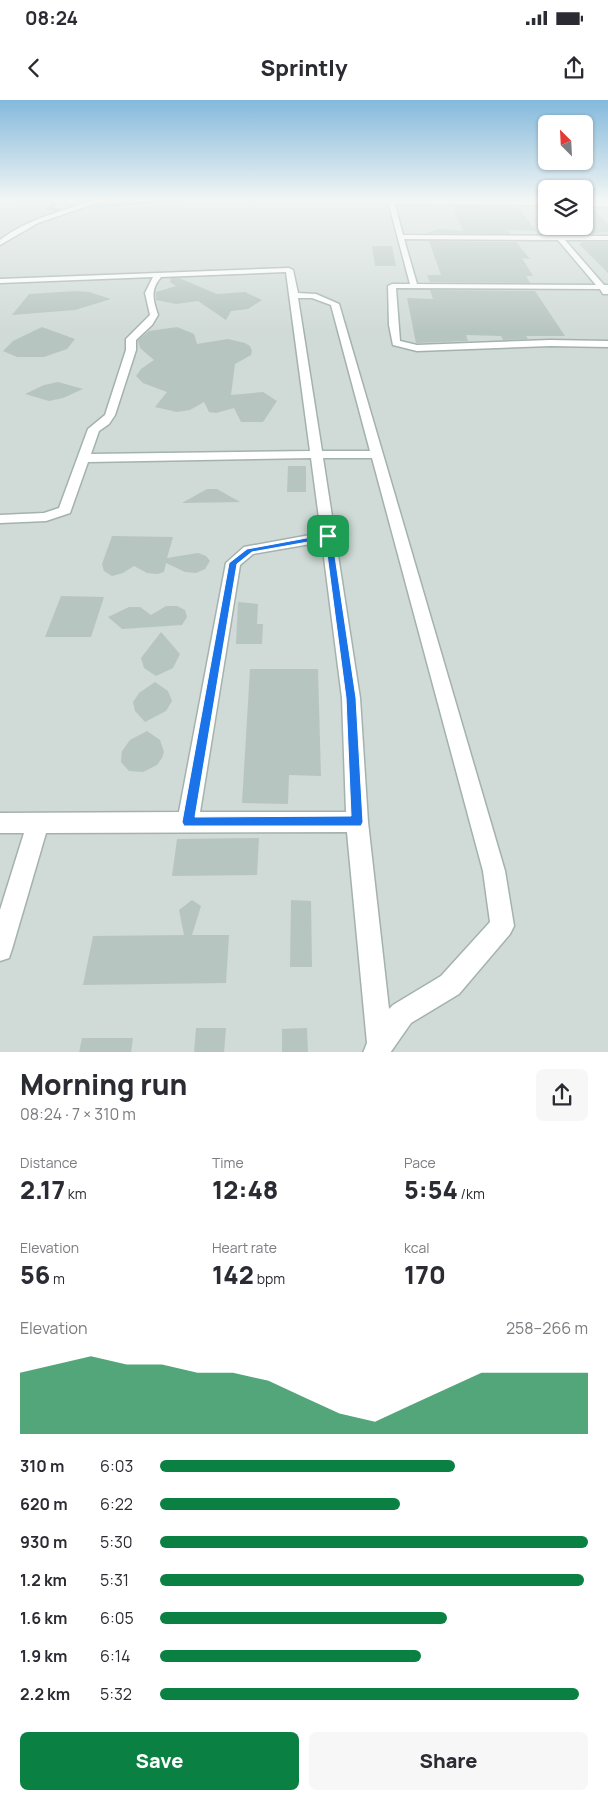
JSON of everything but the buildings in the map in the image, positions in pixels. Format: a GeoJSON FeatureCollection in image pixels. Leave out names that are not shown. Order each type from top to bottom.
{"type":"FeatureCollection","features":[{"type":"Feature","properties":{"kind":"street"},"geometry":{"type":"LineString","coordinates":[[402,243],[414,286]]}},
{"type":"Feature","properties":{"kind":"street"},"geometry":{"type":"LineString","coordinates":[[565,243],[606,290]]}},
{"type":"Feature","properties":{"kind":"street"},"geometry":{"type":"LineString","coordinates":[[0,281],[289,270],[351,698],[357,822],[378,1048]]}},
{"type":"Feature","properties":{"kind":"street"},"geometry":{"type":"LineString","coordinates":[[0,519],[46,518],[65,510],[94,429],[105,422],[110,415],[130,350],[131,339],[154,316],[148,292],[150,284],[159,275]]}},
{"type":"Feature","properties":{"kind":"street"},"geometry":{"type":"LineString","coordinates":[[606,290],[392,286],[392,325],[396,343],[417,348],[550,343],[608,344]]}},
{"type":"Feature","properties":{"kind":"street"},"geometry":{"type":"LineString","coordinates":[[294,295],[313,296],[335,304],[494,871],[502,926],[450,984],[402,1014],[378,1048]]}},
{"type":"Feature","properties":{"kind":"street"},"geometry":{"type":"LineString","coordinates":[[84,458],[377,454]]}},
{"type":"Feature","properties":{"kind":"street"},"geometry":{"type":"LineString","coordinates":[[188,822],[233,563],[249,550],[328,536]]}},
{"type":"Feature","properties":{"kind":"street"},"geometry":{"type":"LineString","coordinates":[[0,824],[38,822],[357,822]]}},
{"type":"Feature","properties":{"kind":"street"},"geometry":{"type":"LineString","coordinates":[[0,949],[38,822]]}},
{"type":"Feature","properties":{"kind":"shaded area"},"geometry":{"type":"Polygon","coordinates":[[[0,243],[608,243],[608,1052],[0,1052],[0,243]]]}},
{"type":"Feature","properties":{"kind":"route"},"geometry":{"type":"LineString","coordinates":[[328,536],[351,698],[357,822],[188,822],[233,563],[249,550],[328,536]]}}]}
